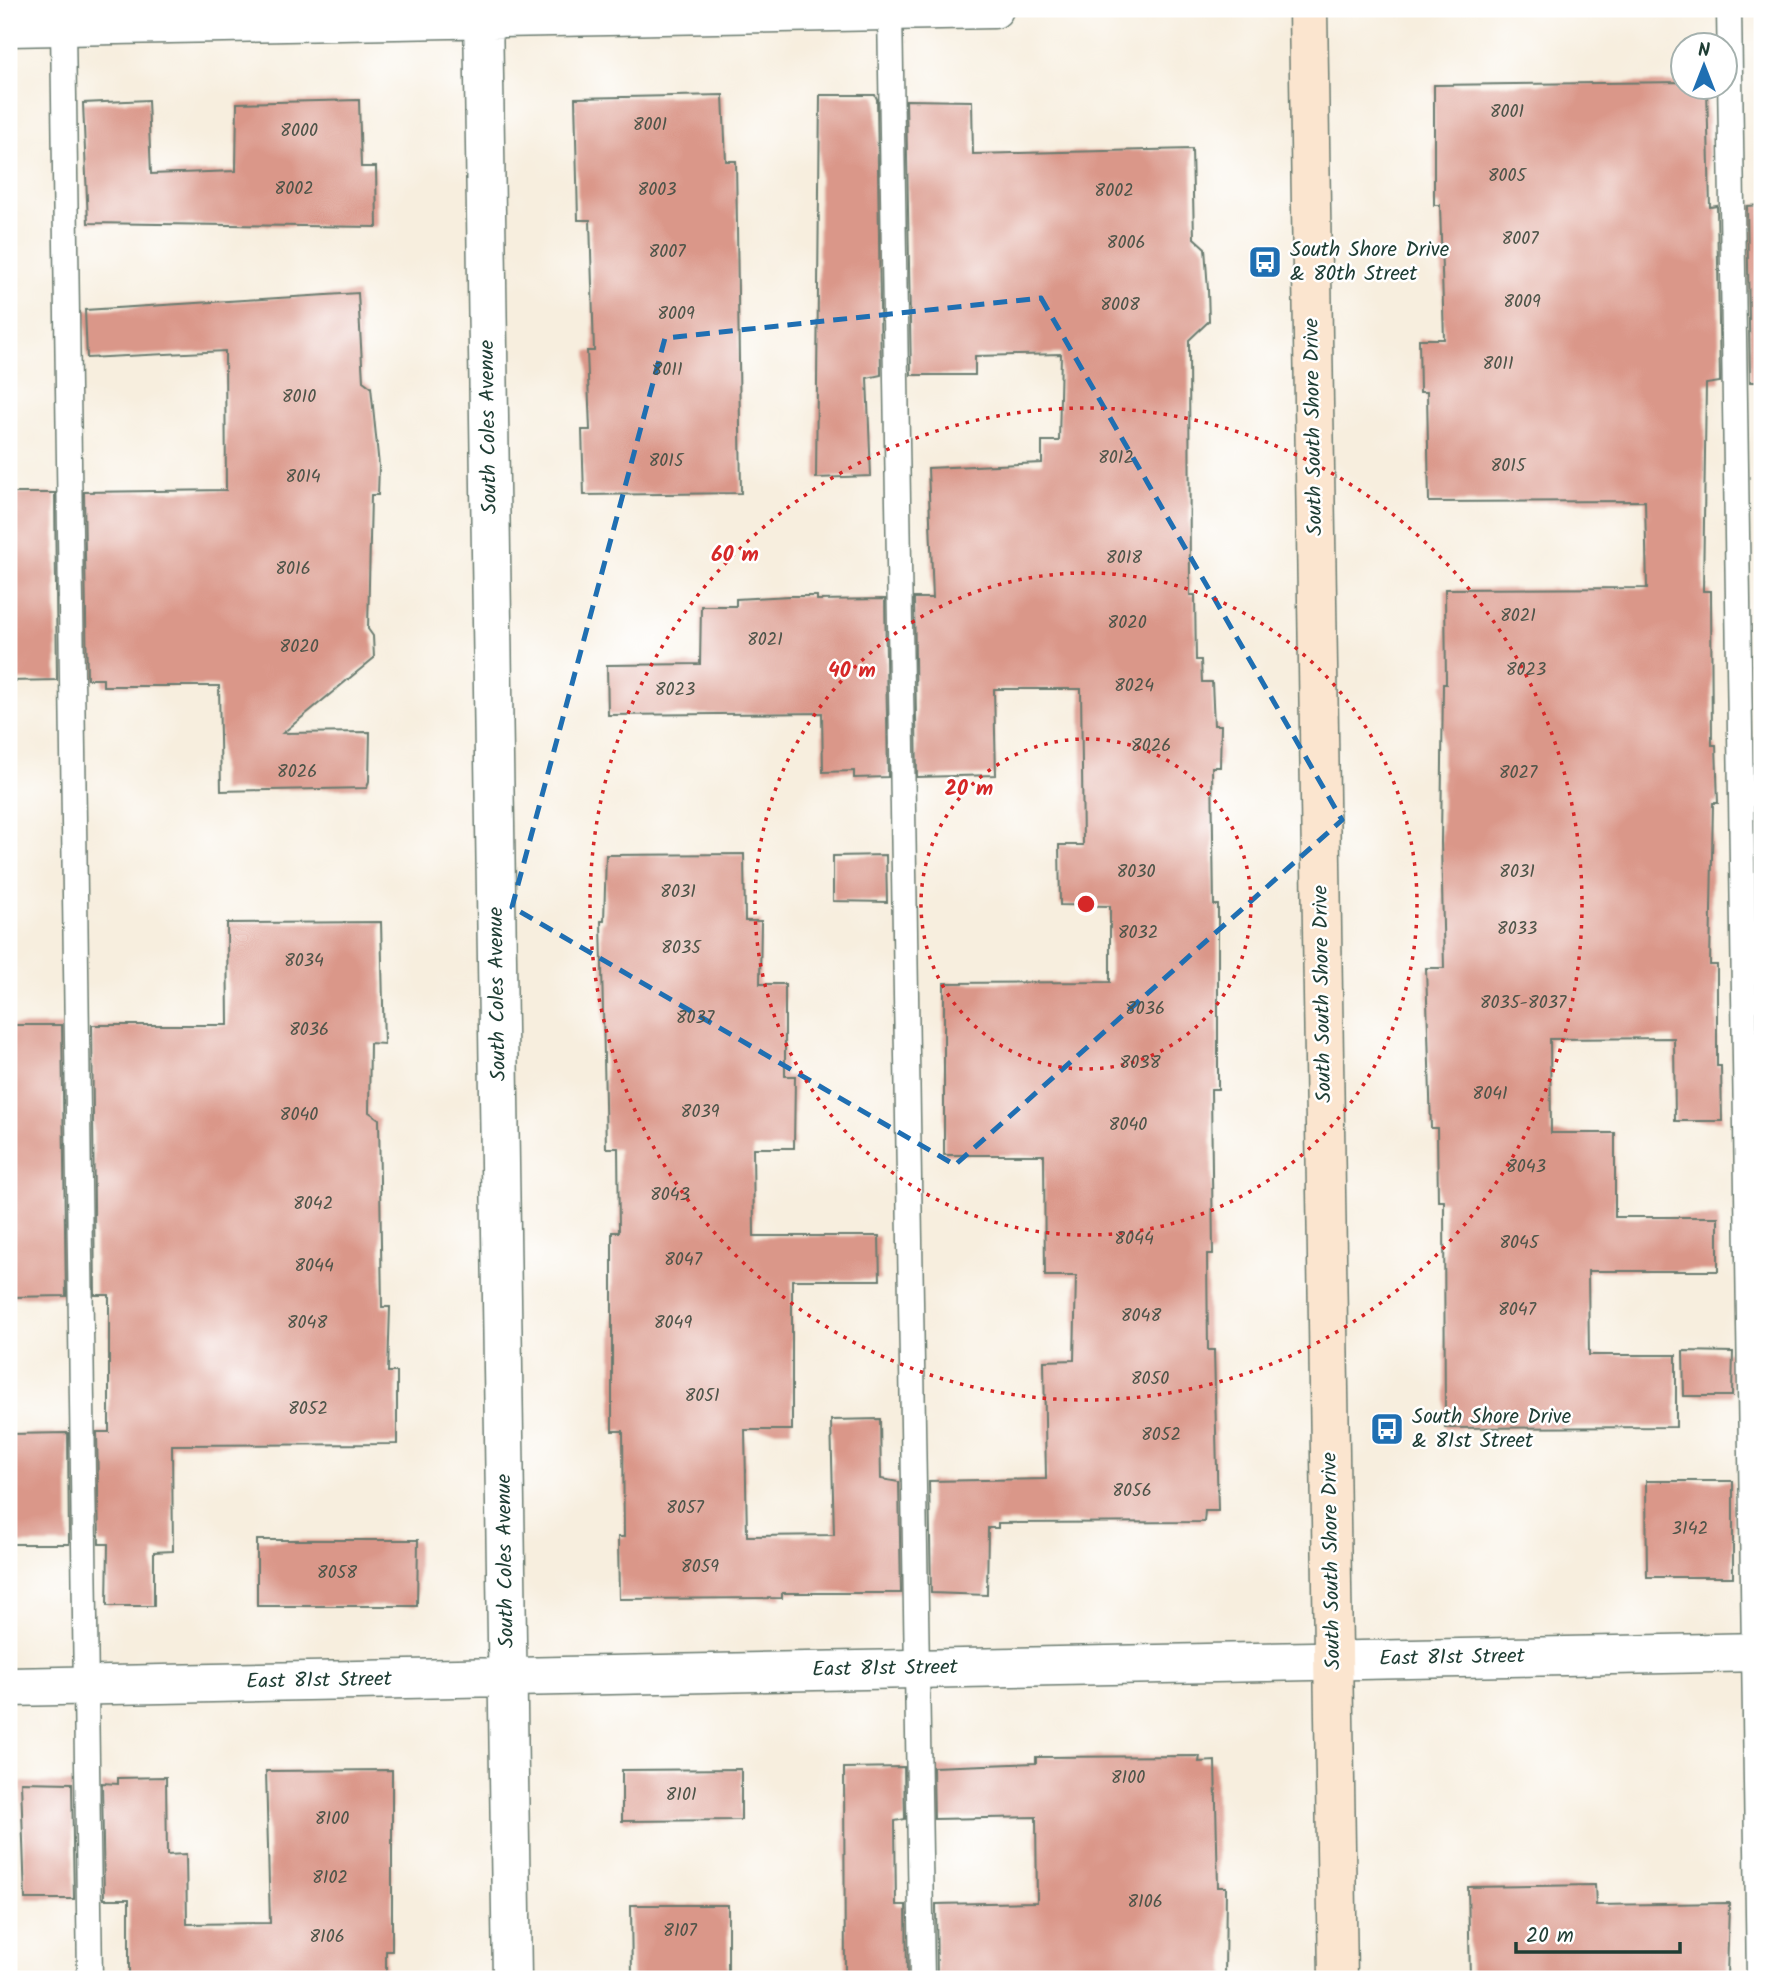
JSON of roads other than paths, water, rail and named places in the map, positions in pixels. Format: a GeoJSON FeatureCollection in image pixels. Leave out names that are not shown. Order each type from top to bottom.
{"type":"FeatureCollection","features":[{"type":"Feature","properties":{"kind":"street"},"geometry":{"type":"LineString","coordinates":[[9,27],[483,14],[994,9]]}},
{"type":"Feature","properties":{"kind":"street","name":"South South Shore Drive"},"geometry":{"type":"LineString","coordinates":[[1308,9],[1338,1979]]}},
{"type":"Feature","properties":{"kind":"street","name":"South Coles Avenue"},"geometry":{"type":"LineString","coordinates":[[483,14],[512,1979]]}},
{"type":"Feature","properties":{"kind":"street","name":"East 81st Street"},"geometry":{"type":"LineString","coordinates":[[9,1687],[1758,1652]]}},
{"type":"Feature","properties":{"kind":"lane"},"geometry":{"type":"LineString","coordinates":[[1729,9],[1758,1652],[1759,1979]]}},
{"type":"Feature","properties":{"kind":"lane"},"geometry":{"type":"LineString","coordinates":[[890,10],[922,1979]]}},
{"type":"Feature","properties":{"kind":"lane"},"geometry":{"type":"LineString","coordinates":[[63,26],[90,1979]]}},
{"type":"Feature","properties":{"kind":"place","name":"South Shore Drive & 80th Street"},"geometry":{"type":"Point","coordinates":[1265,262]}},
{"type":"Feature","properties":{"kind":"place","name":"South Shore Drive & 81st Street"},"geometry":{"type":"Point","coordinates":[1387,1429]}}]}
